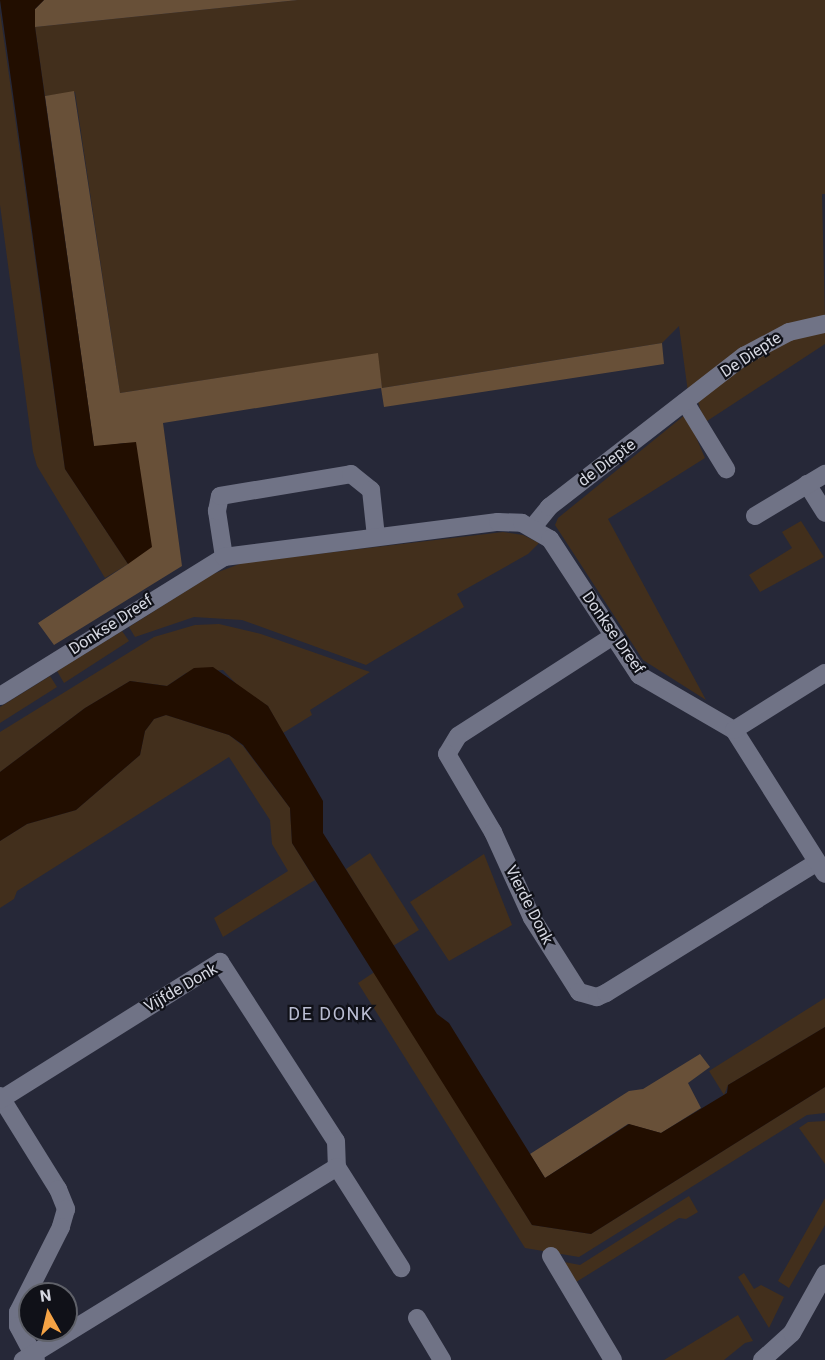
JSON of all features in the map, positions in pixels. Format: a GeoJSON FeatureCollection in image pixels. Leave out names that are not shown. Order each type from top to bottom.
{"type":"FeatureCollection","features":[{"type":"Feature","properties":{"kind":"street","name":"De Diepte"},"geometry":{"type":"LineString","coordinates":[[685,402],[765,342],[789,332],[825,324]]}},
{"type":"Feature","properties":{"kind":"street"},"geometry":{"type":"LineString","coordinates":[[685,402],[726,469]]}},
{"type":"Feature","properties":{"kind":"street","name":"de Diepte"},"geometry":{"type":"LineString","coordinates":[[533,527],[549,507],[685,402]]}},
{"type":"Feature","properties":{"kind":"street"},"geometry":{"type":"LineString","coordinates":[[224,557],[217,511],[220,496],[351,474],[371,489],[376,537]]}},
{"type":"Feature","properties":{"kind":"street"},"geometry":{"type":"LineString","coordinates":[[755,516],[825,474]]}},
{"type":"Feature","properties":{"kind":"street"},"geometry":{"type":"LineString","coordinates":[[807,484],[825,513]]}},
{"type":"Feature","properties":{"kind":"street","name":"Donkse Dreef"},"geometry":{"type":"LineString","coordinates":[[0,696],[224,557],[498,522],[533,527],[550,539],[639,675],[734,730],[821,868]]}},
{"type":"Feature","properties":{"kind":"street","name":"Vierde Donk"},"geometry":{"type":"LineString","coordinates":[[613,636],[458,736],[447,754],[493,832],[532,918],[579,992],[597,997],[606,993],[821,868]]}},
{"type":"Feature","properties":{"kind":"street"},"geometry":{"type":"LineString","coordinates":[[734,730],[825,673]]}},
{"type":"Feature","properties":{"kind":"street","name":"Vijfde Donk"},"geometry":{"type":"LineString","coordinates":[[1,1098],[220,962],[336,1141],[337,1167],[401,1268]]}},
{"type":"Feature","properties":{"kind":"street"},"geometry":{"type":"LineString","coordinates":[[1,1098],[58,1189],[66,1209],[61,1227],[18,1312],[18,1326],[31,1358],[337,1167]]}},
{"type":"Feature","properties":{"kind":"street"},"geometry":{"type":"LineString","coordinates":[[551,1256],[613,1360]]}},
{"type":"Feature","properties":{"kind":"street"},"geometry":{"type":"LineString","coordinates":[[773,1356],[792,1333],[825,1274]]}},
{"type":"Feature","properties":{"kind":"street"},"geometry":{"type":"LineString","coordinates":[[415,1319],[442,1360]]}},
{"type":"Feature","properties":{"kind":"shaded area"},"geometry":{"type":"Polygon","coordinates":[[[0,0],[44,0],[35,9],[35,27],[94,446],[136,442],[152,547],[128,564],[65,469],[0,0]]]}},
{"type":"Feature","properties":{"kind":"shaded area"},"geometry":{"type":"Polygon","coordinates":[[[44,0],[298,0],[35,27],[35,9],[44,0]]]}},
{"type":"Feature","properties":{"kind":"shaded area"},"geometry":{"type":"Polygon","coordinates":[[[298,0],[825,0],[825,194],[822,194],[825,319],[688,392],[679,326],[662,343],[382,388],[377,354],[120,393],[75,92],[45,96],[35,27],[298,0]]]}},
{"type":"Feature","properties":{"kind":"shaded area"},"geometry":{"type":"Polygon","coordinates":[[[0,12],[65,469],[128,564],[105,578],[37,466],[33,452],[0,205],[0,12]]]}},
{"type":"Feature","properties":{"kind":"shaded area"},"geometry":{"type":"Polygon","coordinates":[[[74,91],[120,393],[378,353],[382,388],[662,343],[664,364],[384,407],[381,388],[163,423],[182,566],[54,645],[38,623],[128,564],[125,443],[94,447],[45,96],[74,91]]]}},
{"type":"Feature","properties":{"kind":"shaded area"},"geometry":{"type":"Polygon","coordinates":[[[825,328],[825,344],[704,423],[698,401],[767,346],[825,328]]]}},
{"type":"Feature","properties":{"kind":"shaded area"},"geometry":{"type":"Polygon","coordinates":[[[686,414],[705,458],[608,519],[706,700],[643,660],[555,525],[558,518],[686,414]]]}},
{"type":"Feature","properties":{"kind":"shaded area"},"geometry":{"type":"Polygon","coordinates":[[[801,521],[824,557],[760,592],[749,575],[792,548],[782,532],[801,521]]]}},
{"type":"Feature","properties":{"kind":"shaded area"},"geometry":{"type":"Polygon","coordinates":[[[503,532],[523,535],[539,543],[528,554],[457,594],[464,607],[366,665],[242,620],[194,617],[135,637],[129,627],[213,574],[242,563],[503,532]]]}},
{"type":"Feature","properties":{"kind":"shaded area"},"geometry":{"type":"Polygon","coordinates":[[[219,624],[261,634],[370,672],[310,710],[312,715],[283,733],[268,706],[240,688],[223,670],[186,673],[167,686],[130,681],[85,708],[0,772],[0,732],[154,637],[195,625],[219,624]]]}},
{"type":"Feature","properties":{"kind":"shaded area"},"geometry":{"type":"Polygon","coordinates":[[[122,631],[129,641],[64,683],[57,671],[122,631]]]}},
{"type":"Feature","properties":{"kind":"shaded area"},"geometry":{"type":"Polygon","coordinates":[[[213,667],[268,706],[323,801],[323,833],[437,1014],[449,1023],[545,1178],[629,1124],[661,1133],[727,1093],[728,1085],[825,1027],[825,1087],[591,1234],[532,1225],[292,843],[290,808],[243,745],[229,735],[166,715],[154,719],[145,731],[140,755],[76,810],[27,824],[0,841],[0,772],[85,708],[130,681],[167,686],[194,668],[213,667]]]}},
{"type":"Feature","properties":{"kind":"shaded area"},"geometry":{"type":"Polygon","coordinates":[[[50,676],[57,687],[0,723],[0,707],[50,676]]]}},
{"type":"Feature","properties":{"kind":"shaded area"},"geometry":{"type":"Polygon","coordinates":[[[166,715],[229,735],[243,746],[290,808],[292,843],[315,880],[223,937],[214,918],[288,871],[272,844],[270,820],[229,757],[17,891],[14,899],[0,908],[0,841],[27,824],[76,810],[140,755],[145,731],[154,719],[166,715]]]}},
{"type":"Feature","properties":{"kind":"shaded area"},"geometry":{"type":"Polygon","coordinates":[[[370,853],[419,930],[393,946],[346,869],[370,853]]]}},
{"type":"Feature","properties":{"kind":"shaded area"},"geometry":{"type":"Polygon","coordinates":[[[484,854],[512,925],[449,961],[410,902],[484,854]]]}},
{"type":"Feature","properties":{"kind":"shaded area"},"geometry":{"type":"Polygon","coordinates":[[[376,971],[532,1225],[591,1234],[825,1087],[825,1113],[807,1115],[579,1257],[525,1248],[358,983],[376,971]]]}},
{"type":"Feature","properties":{"kind":"shaded area"},"geometry":{"type":"Polygon","coordinates":[[[825,998],[825,1027],[728,1085],[724,1095],[709,1071],[825,998]]]}},
{"type":"Feature","properties":{"kind":"shaded area"},"geometry":{"type":"Polygon","coordinates":[[[700,1054],[710,1067],[688,1083],[701,1108],[661,1133],[628,1124],[545,1178],[530,1154],[629,1091],[643,1089],[700,1054]]]}},
{"type":"Feature","properties":{"kind":"shaded area"},"geometry":{"type":"Polygon","coordinates":[[[825,1121],[825,1164],[799,1128],[808,1122],[825,1121]]]}},
{"type":"Feature","properties":{"kind":"shaded area"},"geometry":{"type":"Polygon","coordinates":[[[689,1196],[698,1212],[686,1219],[679,1218],[573,1284],[559,1261],[580,1265],[689,1196]]]}},
{"type":"Feature","properties":{"kind":"shaded area"},"geometry":{"type":"Polygon","coordinates":[[[825,1198],[825,1225],[789,1288],[778,1281],[825,1198]]]}},
{"type":"Feature","properties":{"kind":"shaded area"},"geometry":{"type":"Polygon","coordinates":[[[744,1273],[754,1289],[761,1285],[784,1297],[769,1328],[738,1277],[744,1273]]]}},
{"type":"Feature","properties":{"kind":"shaded area"},"geometry":{"type":"Polygon","coordinates":[[[738,1315],[753,1341],[745,1343],[724,1360],[664,1360],[738,1315]]]}},
{"type":"Feature","properties":{"kind":"district","name":"DE DONK"},"geometry":{"type":"Point","coordinates":[331,1014]}}]}
